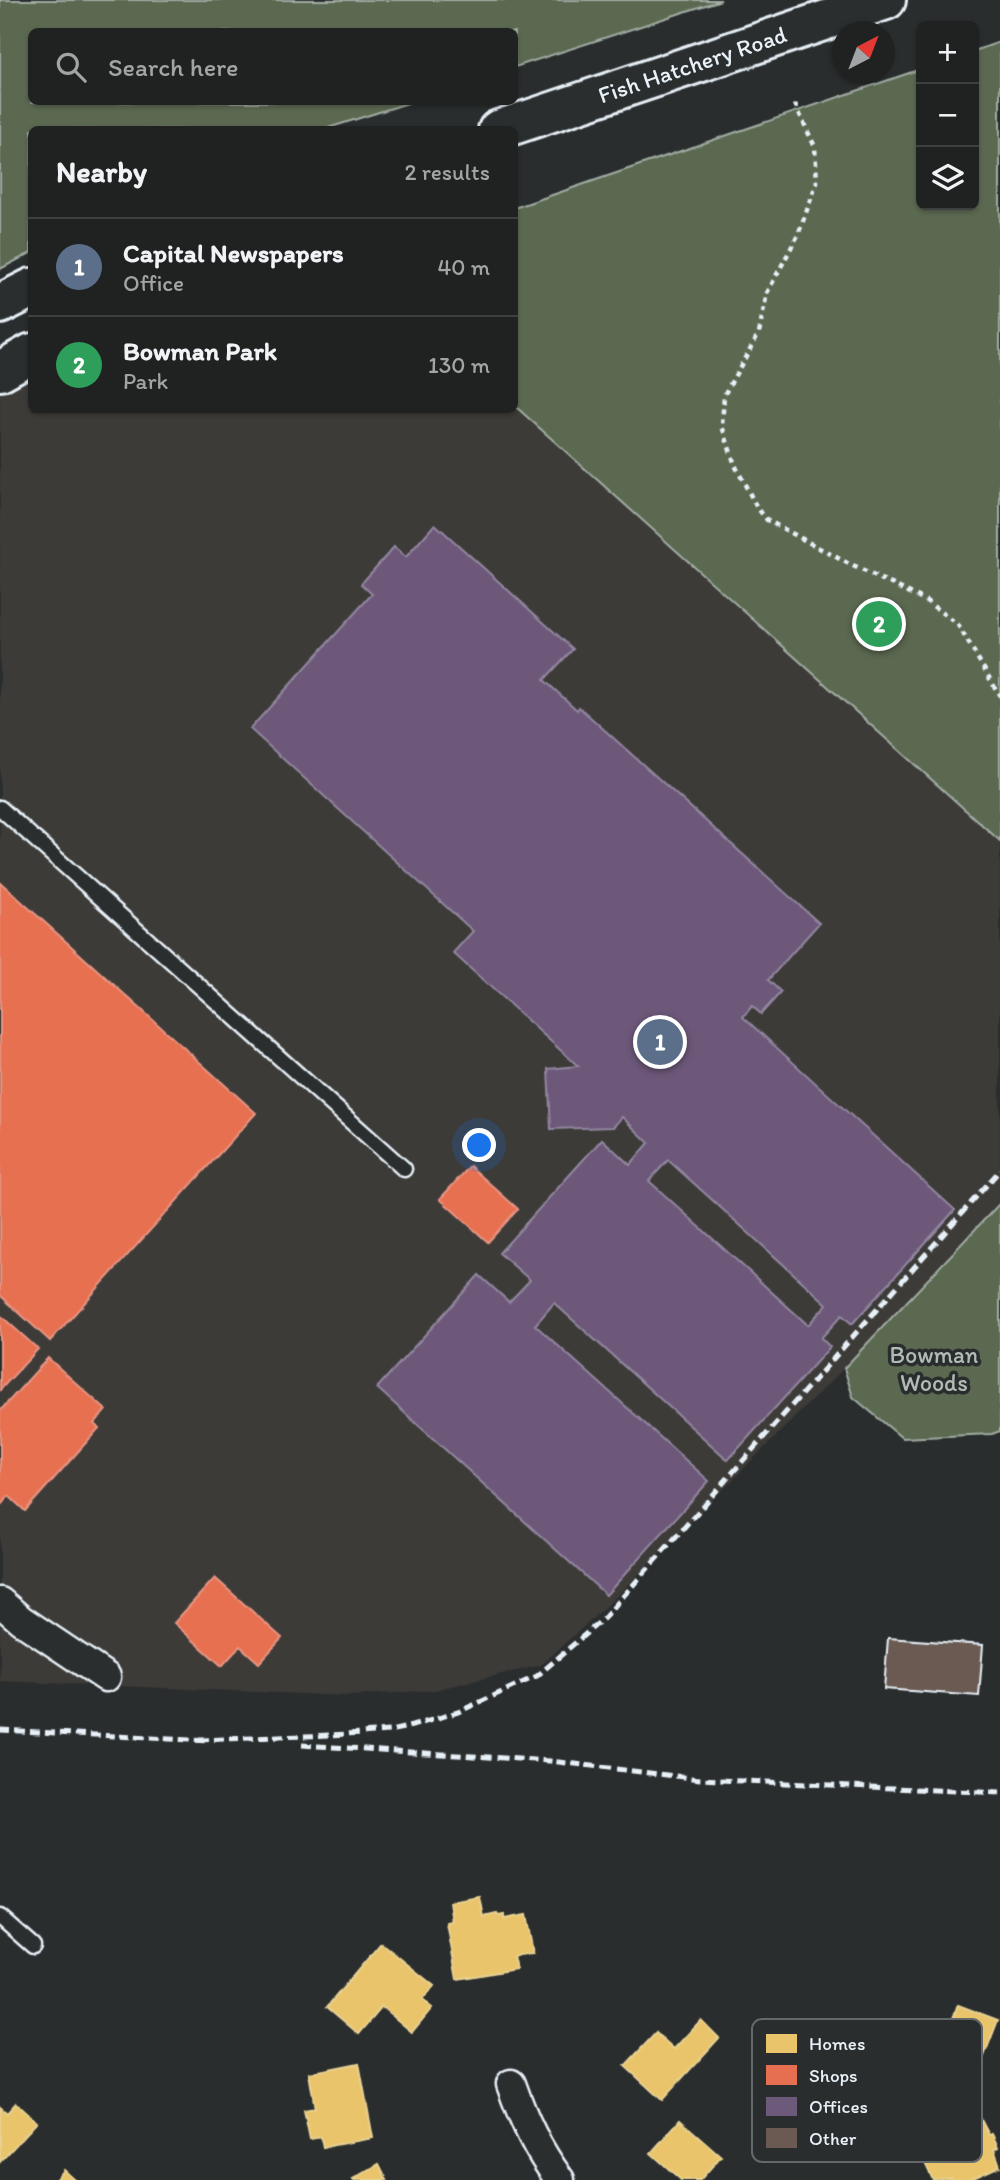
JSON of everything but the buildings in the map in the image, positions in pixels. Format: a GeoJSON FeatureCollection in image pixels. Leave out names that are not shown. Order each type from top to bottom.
{"type":"FeatureCollection","features":[{"type":"Feature","properties":{"kind":"main road","name":"Fish Hatchery Road"},"geometry":{"type":"LineString","coordinates":[[510,126],[886,0]]}},
{"type":"Feature","properties":{"kind":"main road"},"geometry":{"type":"LineString","coordinates":[[0,304],[28,290]]}},
{"type":"Feature","properties":{"kind":"main road"},"geometry":{"type":"LineString","coordinates":[[0,371],[28,355]]}},
{"type":"Feature","properties":{"kind":"street"},"geometry":{"type":"LineString","coordinates":[[0,1602],[21,1620],[106,1677]]}},
{"type":"Feature","properties":{"kind":"street"},"geometry":{"type":"LineString","coordinates":[[511,2084],[530,2133],[560,2180]]}},
{"type":"Feature","properties":{"kind":"lane"},"geometry":{"type":"LineString","coordinates":[[0,808],[404,1169]]}},
{"type":"Feature","properties":{"kind":"lane"},"geometry":{"type":"LineString","coordinates":[[0,1917],[33,1946]]}},
{"type":"Feature","properties":{"kind":"path"},"geometry":{"type":"LineString","coordinates":[[795,104],[815,147],[817,183],[798,235],[767,293],[759,333],[724,395],[722,426],[735,465],[756,506],[767,520],[850,565],[925,600],[958,625],[1000,695]]}},
{"type":"Feature","properties":{"kind":"shaded area"},"geometry":{"type":"Polygon","coordinates":[[[28,355],[28,413],[518,413],[518,409],[1000,841],[1000,1203],[844,1368],[613,1600],[541,1665],[434,1690],[350,1696],[0,1681],[0,371],[28,355]]]}},
{"type":"Feature","properties":{"kind":"green space"},"geometry":{"type":"Polygon","coordinates":[[[0,0],[721,0],[518,66],[518,28],[28,28],[28,105],[401,105],[335,126],[28,126],[28,255],[0,269],[0,0]]]}},
{"type":"Feature","properties":{"kind":"green space"},"geometry":{"type":"Polygon","coordinates":[[[1000,42],[1000,841],[518,409],[518,207],[877,84],[895,84],[895,78],[916,71],[916,210],[979,210],[979,49],[1000,42]]]}},
{"type":"Feature","properties":{"kind":"green space","name":"Bowman Woods"},"geometry":{"type":"Polygon","coordinates":[[[1000,1203],[1000,1431],[992,1434],[902,1438],[853,1397],[844,1368],[1000,1203]]]}},
{"type":"Feature","properties":{"kind":"railway"},"geometry":{"type":"LineString","coordinates":[[199,1740],[390,1731],[458,1712],[537,1676],[604,1618],[1000,1170]]}},
{"type":"Feature","properties":{"kind":"railway"},"geometry":{"type":"LineString","coordinates":[[0,1730],[208,1741]]}},
{"type":"Feature","properties":{"kind":"railway"},"geometry":{"type":"LineString","coordinates":[[302,1745],[550,1761],[700,1779],[1000,1793]]}},
{"type":"Feature","properties":{"kind":"place","name":"Bowman Park"},"geometry":{"type":"Point","coordinates":[879,624]}},
{"type":"Feature","properties":{"kind":"place","name":"Capital Newspapers"},"geometry":{"type":"Point","coordinates":[660,1042]}}]}
